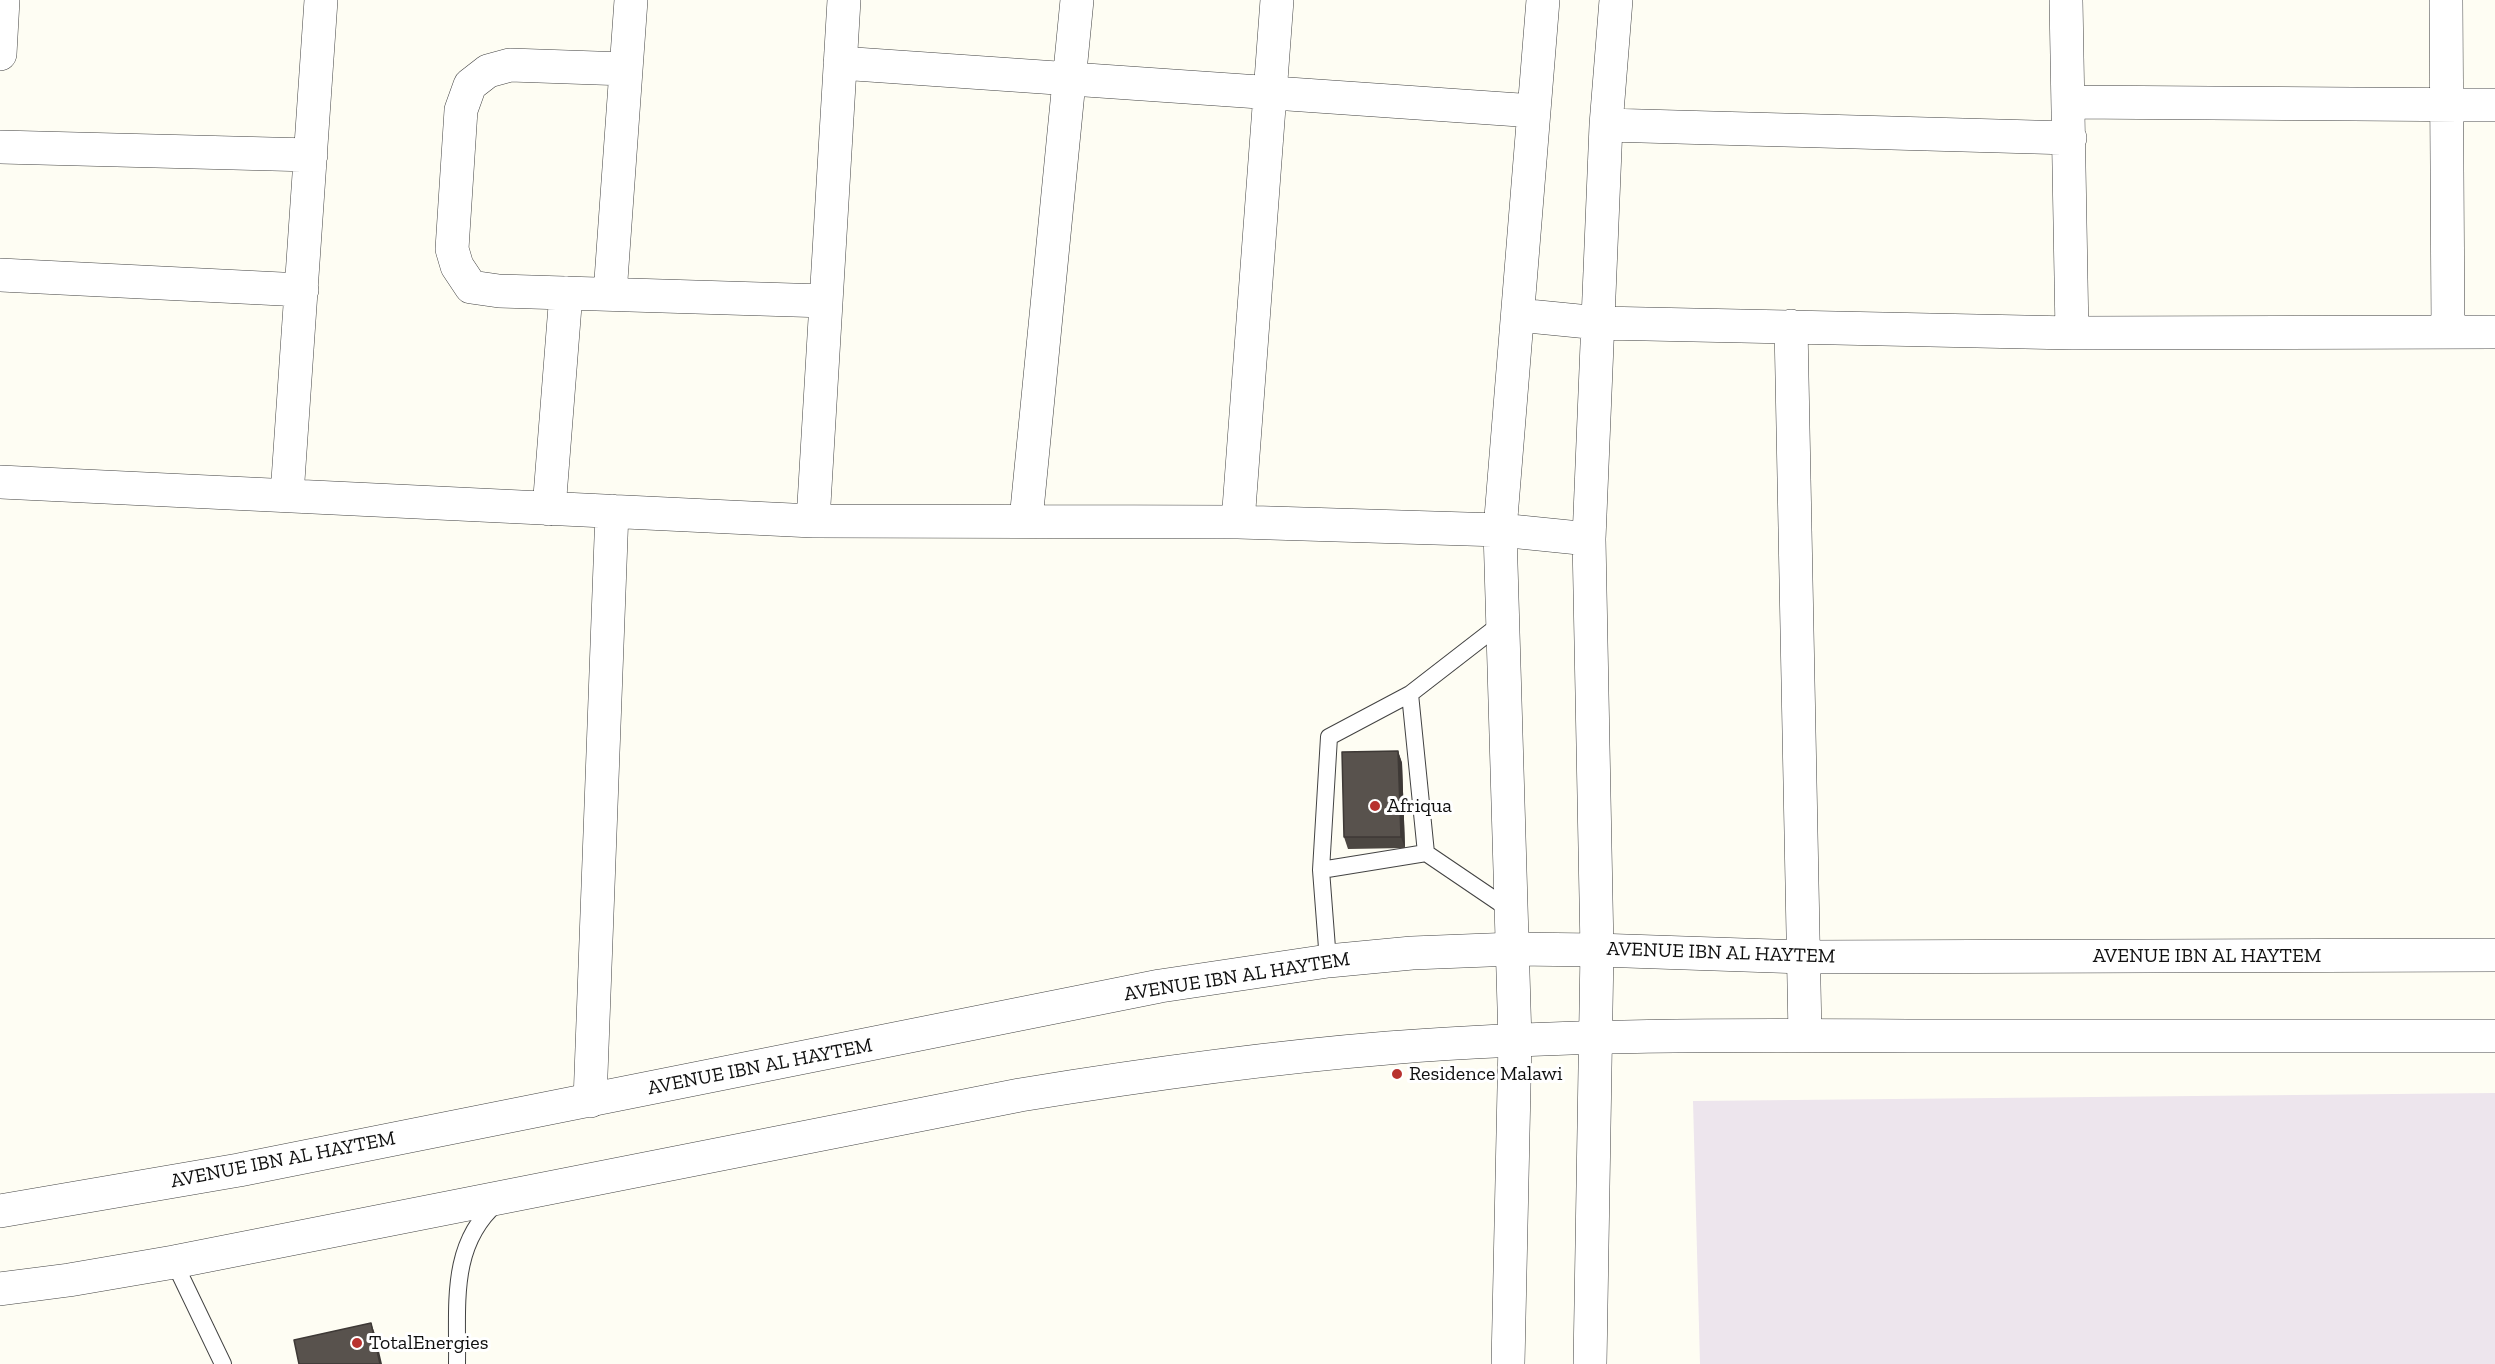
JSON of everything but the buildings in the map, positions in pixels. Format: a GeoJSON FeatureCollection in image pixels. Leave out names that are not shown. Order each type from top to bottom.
{"type":"FeatureCollection","features":[{"type":"Feature","properties":{"kind":"street"},"geometry":{"type":"LineString","coordinates":[[0,54],[3,0]]}},
{"type":"Feature","properties":{"kind":"street"},"geometry":{"type":"LineString","coordinates":[[287,495],[321,0]]}},
{"type":"Feature","properties":{"kind":"street"},"geometry":{"type":"LineString","coordinates":[[610,294],[631,0]]}},
{"type":"Feature","properties":{"kind":"street"},"geometry":{"type":"LineString","coordinates":[[813,521],[844,0]]}},
{"type":"Feature","properties":{"kind":"street"},"geometry":{"type":"LineString","coordinates":[[1026,520],[1077,0]]}},
{"type":"Feature","properties":{"kind":"street"},"geometry":{"type":"LineString","coordinates":[[1238,522],[1277,0]]}},
{"type":"Feature","properties":{"kind":"street"},"geometry":{"type":"LineString","coordinates":[[1508,1364],[1515,1041],[1500,530],[1543,0]]}},
{"type":"Feature","properties":{"kind":"street"},"geometry":{"type":"LineString","coordinates":[[1590,1364],[1597,950],[1589,538],[1606,125],[1616,0]]}},
{"type":"Feature","properties":{"kind":"street"},"geometry":{"type":"LineString","coordinates":[[2066,0],[2072,333]]}},
{"type":"Feature","properties":{"kind":"street"},"geometry":{"type":"LineString","coordinates":[[2446,0],[2448,332]]}},
{"type":"Feature","properties":{"kind":"street"},"geometry":{"type":"LineString","coordinates":[[840,63],[1534,111]]}},
{"type":"Feature","properties":{"kind":"street"},"geometry":{"type":"LineString","coordinates":[[626,69],[510,65],[488,71],[470,85],[461,110],[452,249],[457,266],[471,287],[499,291],[826,301]]}},
{"type":"Feature","properties":{"kind":"street"},"geometry":{"type":"LineString","coordinates":[[2069,102],[2495,105]]}},
{"type":"Feature","properties":{"kind":"street"},"geometry":{"type":"LineString","coordinates":[[1606,125],[2070,138]]}},
{"type":"Feature","properties":{"kind":"street"},"geometry":{"type":"LineString","coordinates":[[0,147],[311,155]]}},
{"type":"Feature","properties":{"kind":"street"},"geometry":{"type":"LineString","coordinates":[[0,274],[302,290]]}},
{"type":"Feature","properties":{"kind":"street"},"geometry":{"type":"LineString","coordinates":[[549,509],[566,293]]}},
{"type":"Feature","properties":{"kind":"street"},"geometry":{"type":"LineString","coordinates":[[1518,315],[1599,323],[2072,333],[2495,332]]}},
{"type":"Feature","properties":{"kind":"street"},"geometry":{"type":"LineString","coordinates":[[1791,326],[1805,1035]]}},
{"type":"Feature","properties":{"kind":"street"},"geometry":{"type":"LineString","coordinates":[[0,483],[813,521],[1238,522],[1500,530],[1589,538]]}},
{"type":"Feature","properties":{"kind":"street"},"geometry":{"type":"LineString","coordinates":[[590,1101],[612,511]]}},
{"type":"Feature","properties":{"kind":"street","name":"AVENUE IBN AL HAYTEM"},"geometry":{"type":"LineString","coordinates":[[0,1211],[239,1170],[1160,986],[1328,961],[1412,953],[1514,949],[1803,957],[2495,955]]}},
{"type":"Feature","properties":{"kind":"street"},"geometry":{"type":"LineString","coordinates":[[0,1289],[174,1262],[1008,1097],[1143,1075],[1267,1059],[1391,1048],[1596,1038],[1805,1035],[2495,1036]]}},
{"type":"Feature","properties":{"kind":"lane"},"geometry":{"type":"LineString","coordinates":[[1328,961],[1321,870],[1329,737],[1410,694],[1503,622]]}},
{"type":"Feature","properties":{"kind":"lane"},"geometry":{"type":"LineString","coordinates":[[1410,694],[1426,853]]}},
{"type":"Feature","properties":{"kind":"lane"},"geometry":{"type":"LineString","coordinates":[[1321,870],[1426,853],[1513,912]]}},
{"type":"Feature","properties":{"kind":"lane"},"geometry":{"type":"LineString","coordinates":[[457,1364],[459,1275],[463,1253],[473,1231],[486,1212],[503,1197]]}},
{"type":"Feature","properties":{"kind":"lane"},"geometry":{"type":"LineString","coordinates":[[174,1262],[224,1364]]}},
{"type":"Feature","properties":{"kind":"shaded area"},"geometry":{"type":"Polygon","coordinates":[[[2495,1093],[2495,1364],[1700,1364],[1693,1101],[2495,1093]]]}},
{"type":"Feature","properties":{"kind":"place","name":"Afriqua"},"geometry":{"type":"Point","coordinates":[1375,806]}},
{"type":"Feature","properties":{"kind":"place","name":"Residence Malawi"},"geometry":{"type":"Point","coordinates":[1397,1074]}},
{"type":"Feature","properties":{"kind":"place","name":"TotalEnergies"},"geometry":{"type":"Point","coordinates":[357,1343]}}]}
